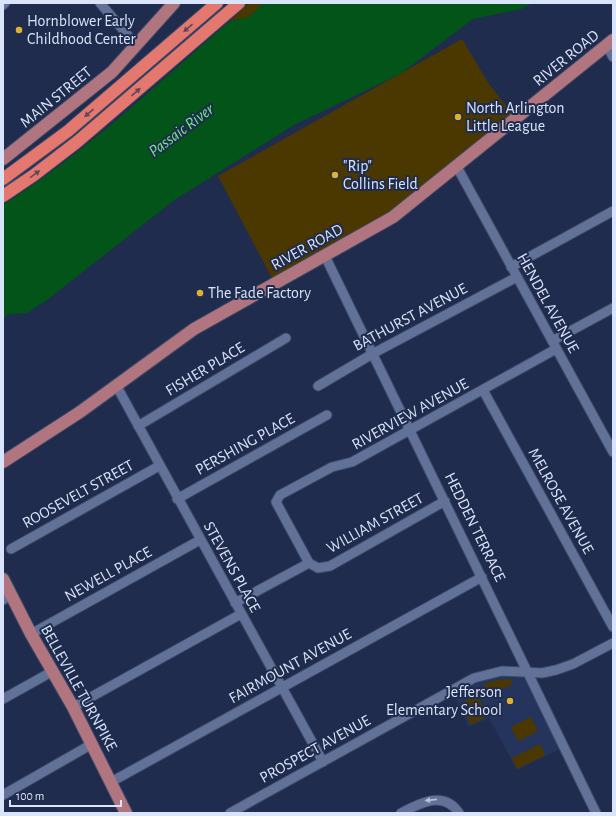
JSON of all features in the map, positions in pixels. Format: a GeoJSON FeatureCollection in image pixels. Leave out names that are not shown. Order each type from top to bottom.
{"type":"FeatureCollection","features":[{"type":"Feature","properties":{"kind":"highway"},"geometry":{"type":"LineString","coordinates":[[3,179],[68,131],[217,3]]}},
{"type":"Feature","properties":{"kind":"highway"},"geometry":{"type":"LineString","coordinates":[[3,196],[34,175],[77,142],[239,3]]}},
{"type":"Feature","properties":{"kind":"main road","name":"MAIN STREET"},"geometry":{"type":"LineString","coordinates":[[3,159],[96,86],[137,46],[174,3]]}},
{"type":"Feature","properties":{"kind":"main road","name":"RIVER ROAD"},"geometry":{"type":"LineString","coordinates":[[3,462],[80,412],[194,329],[393,217],[610,43]]}},
{"type":"Feature","properties":{"kind":"main road","name":"BELLEVILLE TURNPIKE"},"geometry":{"type":"LineString","coordinates":[[3,579],[7,598],[31,634],[73,707],[126,813]]}},
{"type":"Feature","properties":{"kind":"street"},"geometry":{"type":"LineString","coordinates":[[100,3],[137,46]]}},
{"type":"Feature","properties":{"kind":"street"},"geometry":{"type":"LineString","coordinates":[[610,43],[613,57]]}},
{"type":"Feature","properties":{"kind":"street","name":"HENDEL AVENUE"},"geometry":{"type":"LineString","coordinates":[[457,167],[613,452]]}},
{"type":"Feature","properties":{"kind":"street"},"geometry":{"type":"LineString","coordinates":[[511,267],[613,211]]}},
{"type":"Feature","properties":{"kind":"street","name":"HEDDEN TERRACE"},"geometry":{"type":"LineString","coordinates":[[326,256],[412,430],[596,813]]}},
{"type":"Feature","properties":{"kind":"street","name":"BATHURST AVENUE"},"geometry":{"type":"LineString","coordinates":[[318,386],[374,353],[517,277]]}},
{"type":"Feature","properties":{"kind":"street","name":"RIVERVIEW AVENUE"},"geometry":{"type":"LineString","coordinates":[[309,563],[276,502],[278,496],[332,467],[352,462],[412,430],[483,390],[613,308]]}},
{"type":"Feature","properties":{"kind":"street","name":"FISHER PLACE"},"geometry":{"type":"LineString","coordinates":[[138,426],[286,338]]}},
{"type":"Feature","properties":{"kind":"street","name":"STEVENS PLACE"},"geometry":{"type":"LineString","coordinates":[[116,386],[323,762]]}},
{"type":"Feature","properties":{"kind":"street","name":"MELROSE AVENUE"},"geometry":{"type":"LineString","coordinates":[[483,390],[613,627]]}},
{"type":"Feature","properties":{"kind":"street","name":"PERSHING PLACE"},"geometry":{"type":"LineString","coordinates":[[177,499],[327,415]]}},
{"type":"Feature","properties":{"kind":"street","name":"ROOSEVELT STREET"},"geometry":{"type":"LineString","coordinates":[[11,549],[159,466]]}},
{"type":"Feature","properties":{"kind":"street","name":"WILLIAM STREET"},"geometry":{"type":"LineString","coordinates":[[235,603],[309,563],[314,567],[324,568],[445,501]]}},
{"type":"Feature","properties":{"kind":"street","name":"NEWELL PLACE"},"geometry":{"type":"LineString","coordinates":[[31,634],[200,540]]}},
{"type":"Feature","properties":{"kind":"street","name":"FAIRMOUNT AVENUE"},"geometry":{"type":"LineString","coordinates":[[111,782],[482,577]]}},
{"type":"Feature","properties":{"kind":"street"},"geometry":{"type":"LineString","coordinates":[[73,707],[241,614]]}},
{"type":"Feature","properties":{"kind":"street","name":"PROSPECT AVENUE"},"geometry":{"type":"LineString","coordinates":[[230,813],[474,678],[502,671],[542,672],[556,670],[573,664],[613,643]]}},
{"type":"Feature","properties":{"kind":"street"},"geometry":{"type":"LineString","coordinates":[[3,699],[53,671]]}},
{"type":"Feature","properties":{"kind":"street"},"geometry":{"type":"LineString","coordinates":[[3,795],[92,744]]}},
{"type":"Feature","properties":{"kind":"street"},"geometry":{"type":"LineString","coordinates":[[401,813],[422,802],[438,800],[452,805],[459,813]]}},
{"type":"Feature","properties":{"kind":"shaded area"},"geometry":{"type":"Polygon","coordinates":[[[249,3],[264,3],[249,17],[230,21],[249,3]]]}},
{"type":"Feature","properties":{"kind":"shaded area"},"geometry":{"type":"Polygon","coordinates":[[[462,39],[489,84],[516,118],[415,201],[275,284],[218,176],[462,39]]]}},
{"type":"Feature","properties":{"kind":"shaded area"},"geometry":{"type":"Polygon","coordinates":[[[527,671],[564,747],[517,770],[489,718],[469,727],[452,691],[474,678],[527,671]]]}},
{"type":"Feature","properties":{"kind":"shaded area"},"geometry":{"type":"Polygon","coordinates":[[[512,679],[511,685],[489,695],[484,684],[498,680],[512,679]]]}},
{"type":"Feature","properties":{"kind":"shaded area"},"geometry":{"type":"Polygon","coordinates":[[[477,695],[488,716],[471,725],[460,704],[477,695]]]}},
{"type":"Feature","properties":{"kind":"shaded area"},"geometry":{"type":"Polygon","coordinates":[[[531,717],[538,731],[518,741],[511,727],[531,717]]]}},
{"type":"Feature","properties":{"kind":"shaded area"},"geometry":{"type":"Polygon","coordinates":[[[540,744],[545,755],[517,769],[512,758],[540,744]]]}},
{"type":"Feature","properties":{"kind":"water","name":"Passaic River"},"geometry":{"type":"Polygon","coordinates":[[[264,3],[533,3],[521,9],[473,19],[400,74],[294,125],[173,201],[47,300],[27,313],[9,314],[3,318],[3,205],[33,185],[92,141],[230,21],[249,17],[264,3]]]}},
{"type":"Feature","properties":{"kind":"place","name":"Hornblower Early Childhood Center"},"geometry":{"type":"Point","coordinates":[19,30]}},
{"type":"Feature","properties":{"kind":"place","name":"North Arlington Little League"},"geometry":{"type":"Point","coordinates":[458,117]}},
{"type":"Feature","properties":{"kind":"place","name":"\"Rip\" Collins Field"},"geometry":{"type":"Point","coordinates":[335,175]}},
{"type":"Feature","properties":{"kind":"place","name":"The Fade Factory"},"geometry":{"type":"Point","coordinates":[200,293]}},
{"type":"Feature","properties":{"kind":"place","name":"Jefferson Elementary School"},"geometry":{"type":"Point","coordinates":[510,701]}}]}
